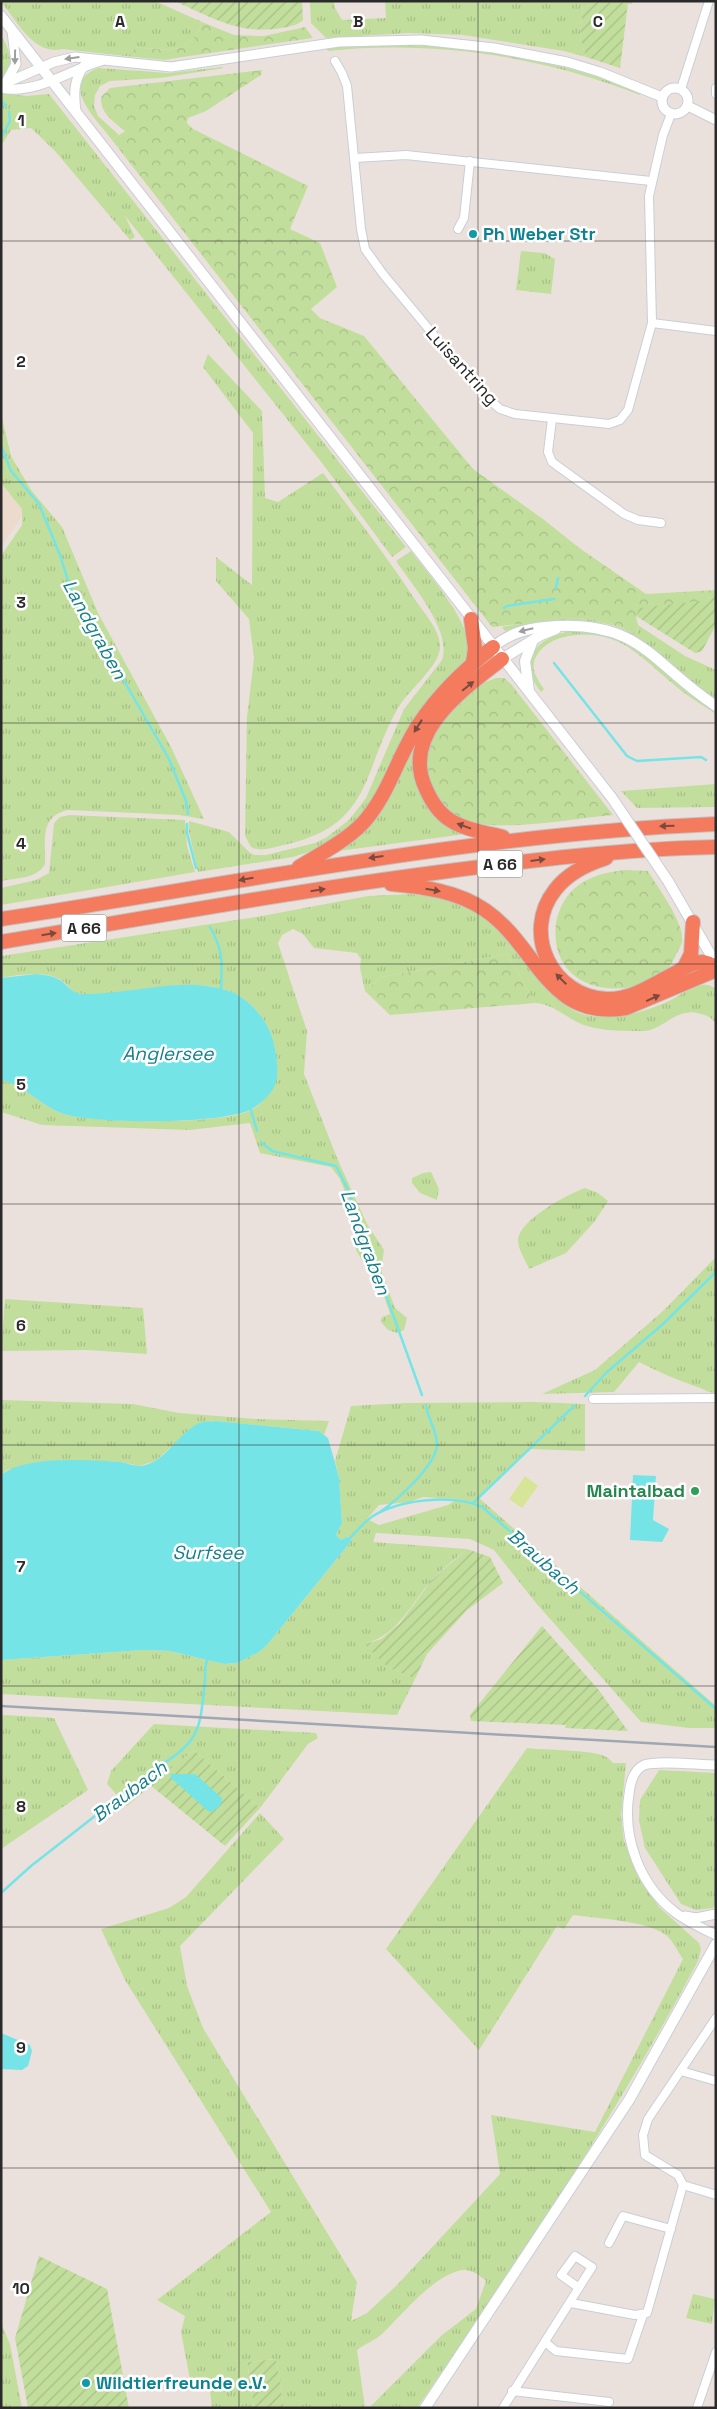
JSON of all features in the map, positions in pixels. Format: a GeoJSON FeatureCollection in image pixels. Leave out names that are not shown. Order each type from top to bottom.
{"type":"FeatureCollection","features":[{"type":"Feature","properties":{"kind":"highway"},"geometry":{"type":"LineString","coordinates":[[471,618],[475,648],[473,663]]}},
{"type":"Feature","properties":{"kind":"highway"},"geometry":{"type":"LineString","coordinates":[[294,870],[348,836],[370,814],[385,791],[418,725],[473,663],[493,647]]}},
{"type":"Feature","properties":{"kind":"highway"},"geometry":{"type":"LineString","coordinates":[[502,659],[455,697],[435,721],[424,742],[420,771],[429,796],[445,817],[463,827],[511,839]]}},
{"type":"Feature","properties":{"kind":"highway","name":"A 66"},"geometry":{"type":"LineString","coordinates":[[1,918],[294,870],[511,839],[650,827],[716,824]]}},
{"type":"Feature","properties":{"kind":"highway","name":"A 66"},"geometry":{"type":"LineString","coordinates":[[1,942],[368,882],[556,858],[634,851],[716,847]]}},
{"type":"Feature","properties":{"kind":"highway"},"geometry":{"type":"LineString","coordinates":[[634,851],[588,865],[575,872],[555,889],[547,903],[542,919],[541,938],[544,953],[552,969],[568,986],[583,994],[604,999],[634,994],[684,968],[701,962],[716,967]]}},
{"type":"Feature","properties":{"kind":"highway"},"geometry":{"type":"LineString","coordinates":[[368,882],[441,891],[477,905],[496,918],[556,990],[570,1000],[591,1008],[614,1010],[626,1008],[716,967]]}},
{"type":"Feature","properties":{"kind":"highway"},"geometry":{"type":"LineString","coordinates":[[684,968],[691,954],[693,922]]}},
{"type":"Feature","properties":{"kind":"main road"},"geometry":{"type":"LineString","coordinates":[[1,16],[612,798],[668,881],[693,922],[716,967]]}},
{"type":"Feature","properties":{"kind":"main road"},"geometry":{"type":"LineString","coordinates":[[502,659],[532,640],[563,626]]}},
{"type":"Feature","properties":{"kind":"main road"},"geometry":{"type":"LineString","coordinates":[[493,647],[508,636],[539,627],[596,627],[626,636],[643,647],[685,684],[716,706]]}},
{"type":"Feature","properties":{"kind":"main road"},"geometry":{"type":"LineString","coordinates":[[530,694],[525,661],[532,640]]}},
{"type":"Feature","properties":{"kind":"main road"},"geometry":{"type":"LineString","coordinates":[[425,2408],[629,2100],[716,1944]]}},
{"type":"Feature","properties":{"kind":"street"},"geometry":{"type":"LineString","coordinates":[[681,89],[709,1]]}},
{"type":"Feature","properties":{"kind":"street"},"geometry":{"type":"LineString","coordinates":[[3,85],[16,64],[12,30]]}},
{"type":"Feature","properties":{"kind":"street"},"geometry":{"type":"LineString","coordinates":[[3,85],[42,67],[75,57],[171,67],[339,42],[420,40],[494,48],[567,62],[600,72],[662,97]]}},
{"type":"Feature","properties":{"kind":"street"},"geometry":{"type":"LineString","coordinates":[[3,85],[20,90],[52,81],[84,66],[104,60]]}},
{"type":"Feature","properties":{"kind":"street","name":"Luisantring"},"geometry":{"type":"LineString","coordinates":[[334,61],[342,73],[347,86],[362,235],[366,249],[374,264],[491,403],[514,414],[602,424],[620,420],[632,402],[652,324],[649,205],[651,181],[670,114]]}},
{"type":"Feature","properties":{"kind":"street"},"geometry":{"type":"LineString","coordinates":[[76,112],[74,86],[78,73],[84,66]]}},
{"type":"Feature","properties":{"kind":"street"},"geometry":{"type":"LineString","coordinates":[[716,88],[716,94]]}},
{"type":"Feature","properties":{"kind":"street"},"geometry":{"type":"LineString","coordinates":[[681,89],[688,96],[688,106],[683,112],[670,114],[662,105],[662,97],[668,90],[681,89]]}},
{"type":"Feature","properties":{"kind":"street"},"geometry":{"type":"LineString","coordinates":[[688,106],[716,120]]}},
{"type":"Feature","properties":{"kind":"street"},"geometry":{"type":"LineString","coordinates":[[355,158],[406,155],[651,181]]}},
{"type":"Feature","properties":{"kind":"street"},"geometry":{"type":"LineString","coordinates":[[458,229],[464,218],[470,162]]}},
{"type":"Feature","properties":{"kind":"street"},"geometry":{"type":"LineString","coordinates":[[652,324],[716,331]]}},
{"type":"Feature","properties":{"kind":"street"},"geometry":{"type":"LineString","coordinates":[[552,418],[548,452],[552,462],[624,514],[638,520],[661,523]]}},
{"type":"Feature","properties":{"kind":"street"},"geometry":{"type":"LineString","coordinates":[[593,1399],[716,1398]]}},
{"type":"Feature","properties":{"kind":"street"},"geometry":{"type":"LineString","coordinates":[[716,1765],[646,1764],[635,1773],[630,1786],[627,1817],[629,1835],[635,1854],[650,1884],[666,1904],[678,1914],[716,1935]]}},
{"type":"Feature","properties":{"kind":"street"},"geometry":{"type":"LineString","coordinates":[[678,1914],[696,1918],[716,1914]]}},
{"type":"Feature","properties":{"kind":"street"},"geometry":{"type":"LineString","coordinates":[[545,2342],[556,2351],[628,2359],[644,2315],[649,2308],[683,2185],[678,2175],[645,2155],[642,2144],[648,2119],[716,2018]]}},
{"type":"Feature","properties":{"kind":"street"},"geometry":{"type":"LineString","coordinates":[[681,2070],[716,2081]]}},
{"type":"Feature","properties":{"kind":"street"},"geometry":{"type":"LineString","coordinates":[[683,2185],[716,2195]]}},
{"type":"Feature","properties":{"kind":"street"},"geometry":{"type":"LineString","coordinates":[[609,2243],[623,2216],[671,2229]]}},
{"type":"Feature","properties":{"kind":"street"},"geometry":{"type":"LineString","coordinates":[[502,2408],[579,2288]]}},
{"type":"Feature","properties":{"kind":"street"},"geometry":{"type":"LineString","coordinates":[[571,2303],[644,2315]]}},
{"type":"Feature","properties":{"kind":"street"},"geometry":{"type":"LineString","coordinates":[[697,2408],[716,2352]]}},
{"type":"Feature","properties":{"kind":"street"},"geometry":{"type":"LineString","coordinates":[[512,2391],[609,2402]]}},
{"type":"Feature","properties":{"kind":"shaded area"},"geometry":{"type":"Polygon","coordinates":[[[1,483],[22,509],[21,518],[1,547],[1,483]]]}},
{"type":"Feature","properties":{"kind":"green space"},"geometry":{"type":"Polygon","coordinates":[[[155,1],[202,22],[191,41],[183,46],[175,49],[133,47],[135,57],[62,49],[52,50],[43,47],[27,35],[1,2],[155,1]]]}},
{"type":"Feature","properties":{"kind":"green space"},"geometry":{"type":"Polygon","coordinates":[[[175,1],[302,1],[303,20],[285,28],[267,30],[239,27],[214,19],[175,1]]]}},
{"type":"Feature","properties":{"kind":"green space"},"geometry":{"type":"Polygon","coordinates":[[[310,1],[334,1],[335,8],[342,20],[386,18],[385,1],[632,1],[632,4],[587,2],[583,5],[580,38],[586,57],[564,51],[463,35],[409,33],[326,38],[311,23],[310,1]]]}},
{"type":"Feature","properties":{"kind":"green space"},"geometry":{"type":"Polygon","coordinates":[[[587,2],[628,3],[620,68],[586,57],[580,38],[583,5],[587,2]]]}},
{"type":"Feature","properties":{"kind":"green space"},"geometry":{"type":"Polygon","coordinates":[[[202,22],[234,35],[264,36],[305,27],[313,38],[164,60],[135,57],[133,47],[175,49],[183,46],[191,41],[202,22]]]}},
{"type":"Feature","properties":{"kind":"green space"},"geometry":{"type":"Polygon","coordinates":[[[1,35],[9,52],[10,64],[9,70],[1,80],[1,35]]]}},
{"type":"Feature","properties":{"kind":"green space"},"geometry":{"type":"Polygon","coordinates":[[[377,44],[446,47],[511,56],[576,70],[641,92],[640,95],[603,81],[564,70],[487,54],[408,48],[328,51],[326,48],[377,44]]]}},
{"type":"Feature","properties":{"kind":"green space"},"geometry":{"type":"Polygon","coordinates":[[[98,68],[169,73],[224,68],[160,78],[110,81],[100,86],[95,95],[94,106],[98,116],[119,135],[112,140],[91,113],[81,93],[81,83],[86,75],[98,68]]]}},
{"type":"Feature","properties":{"kind":"green space"},"geometry":{"type":"Polygon","coordinates":[[[262,70],[261,75],[206,111],[188,118],[187,123],[193,129],[308,186],[290,229],[320,243],[337,287],[311,309],[320,318],[364,336],[473,469],[543,519],[578,547],[646,594],[716,590],[716,596],[709,596],[708,600],[636,616],[637,634],[604,621],[577,618],[492,627],[112,140],[125,131],[108,116],[101,103],[101,97],[110,88],[262,70]]]}},
{"type":"Feature","properties":{"kind":"green space"},"geometry":{"type":"Polygon","coordinates":[[[1,93],[26,96],[49,94],[406,547],[392,557],[322,463],[125,216],[135,237],[130,240],[55,151],[31,128],[11,130],[1,146],[1,93]]]}},
{"type":"Feature","properties":{"kind":"green space"},"geometry":{"type":"Polygon","coordinates":[[[521,251],[544,253],[555,259],[551,294],[516,290],[521,251]]]}},
{"type":"Feature","properties":{"kind":"green space"},"geometry":{"type":"Polygon","coordinates":[[[208,354],[262,411],[265,498],[278,502],[323,473],[427,616],[437,632],[440,644],[436,660],[431,668],[398,708],[386,731],[370,773],[351,809],[336,823],[316,835],[264,849],[251,847],[245,836],[247,717],[254,658],[249,619],[216,581],[216,557],[252,585],[253,433],[203,367],[208,354]]]}},
{"type":"Feature","properties":{"kind":"green space"},"geometry":{"type":"Polygon","coordinates":[[[1,414],[11,456],[31,490],[62,527],[98,613],[171,747],[204,819],[179,815],[68,810],[59,813],[48,824],[45,838],[45,864],[41,869],[37,873],[26,877],[1,881],[1,556],[22,525],[22,509],[1,483],[1,414]]]}},
{"type":"Feature","properties":{"kind":"green space"},"geometry":{"type":"Polygon","coordinates":[[[411,551],[456,612],[468,638],[469,649],[466,660],[356,824],[312,851],[293,857],[198,872],[189,832],[189,821],[229,832],[249,852],[254,855],[266,855],[315,843],[327,837],[349,820],[366,798],[404,709],[442,660],[444,648],[436,622],[429,608],[396,561],[411,551]]]}},
{"type":"Feature","properties":{"kind":"green space"},"geometry":{"type":"Polygon","coordinates":[[[709,596],[716,596],[716,625],[702,651],[695,653],[636,616],[639,608],[708,600],[709,596]]]}},
{"type":"Feature","properties":{"kind":"green space"},"geometry":{"type":"Polygon","coordinates":[[[577,618],[604,621],[637,634],[638,625],[685,656],[716,670],[716,700],[648,645],[623,629],[607,624],[573,620],[556,621],[505,631],[502,627],[544,620],[577,618]]]}},
{"type":"Feature","properties":{"kind":"green space"},"geometry":{"type":"Polygon","coordinates":[[[571,631],[602,633],[631,644],[716,710],[716,714],[682,692],[626,646],[601,636],[564,637],[551,642],[543,648],[537,655],[534,664],[537,677],[544,689],[541,692],[530,670],[534,652],[540,644],[548,639],[571,631]]]}},
{"type":"Feature","properties":{"kind":"green space"},"geometry":{"type":"Polygon","coordinates":[[[496,678],[504,678],[511,684],[613,815],[534,824],[491,825],[472,823],[458,818],[443,806],[433,790],[427,774],[426,757],[429,744],[451,708],[473,690],[496,678]]]}},
{"type":"Feature","properties":{"kind":"green space"},"geometry":{"type":"Polygon","coordinates":[[[418,733],[473,833],[331,852],[374,817],[404,769],[418,733]]]}},
{"type":"Feature","properties":{"kind":"green space"},"geometry":{"type":"Polygon","coordinates":[[[716,784],[716,807],[637,808],[621,791],[716,784]]]}},
{"type":"Feature","properties":{"kind":"green space"},"geometry":{"type":"Polygon","coordinates":[[[69,815],[185,820],[187,846],[195,872],[1,905],[1,888],[36,880],[49,873],[54,823],[60,817],[69,815]]]}},
{"type":"Feature","properties":{"kind":"green space"},"geometry":{"type":"Polygon","coordinates":[[[625,870],[648,871],[675,916],[682,934],[682,942],[667,970],[650,981],[617,989],[600,987],[584,982],[571,973],[561,959],[556,942],[557,920],[564,902],[577,886],[594,877],[625,870]]]}},
{"type":"Feature","properties":{"kind":"green space"},"geometry":{"type":"Polygon","coordinates":[[[411,894],[464,903],[487,917],[502,931],[543,983],[571,1009],[596,1017],[618,1016],[640,1012],[671,1000],[694,987],[706,985],[716,989],[716,1024],[708,1016],[692,1012],[684,1013],[658,1027],[644,1031],[608,1030],[580,1024],[549,1006],[535,1003],[507,954],[382,977],[365,991],[360,968],[361,959],[357,953],[314,948],[303,934],[293,929],[282,935],[278,943],[307,1031],[304,1074],[337,1158],[367,1224],[384,1250],[381,1270],[395,1308],[407,1318],[404,1330],[397,1333],[388,1330],[381,1322],[382,1317],[390,1314],[376,1273],[363,1262],[356,1250],[359,1227],[340,1179],[331,1167],[260,1153],[250,1123],[190,1130],[42,1125],[1,1112],[1,1080],[19,1087],[58,1112],[83,1118],[160,1121],[237,1115],[251,1110],[266,1097],[274,1081],[276,1053],[272,1036],[258,1012],[244,999],[229,991],[210,986],[191,985],[113,993],[76,993],[61,980],[47,975],[31,974],[1,978],[1,956],[262,916],[368,896],[411,894]]]}},
{"type":"Feature","properties":{"kind":"green space"},"geometry":{"type":"Polygon","coordinates":[[[507,954],[535,1003],[390,1015],[365,991],[382,977],[507,954]]]}},
{"type":"Feature","properties":{"kind":"green space"},"geometry":{"type":"Polygon","coordinates":[[[431,1172],[439,1189],[437,1200],[420,1193],[412,1183],[412,1178],[431,1172]]]}},
{"type":"Feature","properties":{"kind":"green space"},"geometry":{"type":"Polygon","coordinates":[[[585,1188],[598,1193],[608,1201],[595,1221],[566,1253],[529,1269],[518,1244],[520,1232],[535,1216],[585,1188]]]}},
{"type":"Feature","properties":{"kind":"green space"},"geometry":{"type":"Polygon","coordinates":[[[716,1257],[716,1393],[708,1392],[682,1382],[639,1362],[614,1392],[542,1394],[595,1370],[663,1311],[716,1257]]]}},
{"type":"Feature","properties":{"kind":"green space"},"geometry":{"type":"Polygon","coordinates":[[[5,1299],[143,1308],[147,1354],[87,1350],[1,1351],[5,1299]]]}},
{"type":"Feature","properties":{"kind":"green space"},"geometry":{"type":"Polygon","coordinates":[[[1,1400],[133,1404],[179,1413],[256,1419],[329,1421],[324,1435],[319,1431],[216,1421],[199,1423],[155,1461],[139,1466],[122,1462],[55,1461],[7,1470],[1,1475],[1,1400]]]}},
{"type":"Feature","properties":{"kind":"green space"},"geometry":{"type":"Polygon","coordinates":[[[534,1402],[585,1404],[585,1451],[531,1449],[479,1498],[716,1706],[716,1728],[689,1728],[641,1722],[536,1603],[494,1550],[470,1539],[376,1533],[373,1542],[467,1549],[432,1580],[404,1617],[388,1633],[367,1643],[387,1667],[415,1679],[397,1715],[1,1694],[1,1660],[144,1650],[170,1651],[224,1664],[237,1663],[259,1652],[267,1645],[352,1540],[347,1537],[341,1540],[336,1535],[342,1523],[339,1477],[335,1461],[351,1406],[406,1403],[534,1402]],[[423,1497],[409,1502],[379,1505],[367,1519],[379,1525],[448,1505],[457,1499],[423,1497]]]}},
{"type":"Feature","properties":{"kind":"green space"},"geometry":{"type":"Polygon","coordinates":[[[525,1476],[538,1486],[522,1508],[509,1499],[525,1476]]]}},
{"type":"Feature","properties":{"kind":"green space"},"geometry":{"type":"Polygon","coordinates":[[[467,1549],[490,1557],[503,1583],[467,1610],[427,1654],[415,1679],[387,1667],[365,1644],[381,1639],[400,1623],[432,1580],[467,1549]]]}},
{"type":"Feature","properties":{"kind":"green space"},"geometry":{"type":"Polygon","coordinates":[[[542,1626],[598,1689],[628,1731],[565,1728],[566,1725],[471,1721],[470,1715],[542,1626]]]}},
{"type":"Feature","properties":{"kind":"green space"},"geometry":{"type":"Polygon","coordinates":[[[1,1716],[54,1718],[88,1790],[1,1849],[1,1716]]]}},
{"type":"Feature","properties":{"kind":"green space"},"geometry":{"type":"Polygon","coordinates":[[[154,1724],[316,1733],[318,1738],[308,1744],[260,1808],[194,1750],[127,1806],[107,1784],[111,1771],[154,1724]]]}},
{"type":"Feature","properties":{"kind":"green space"},"geometry":{"type":"Polygon","coordinates":[[[527,1748],[590,1752],[605,1757],[613,1763],[626,1763],[621,1816],[624,1841],[639,1876],[659,1907],[699,1943],[701,1949],[698,1961],[633,2076],[564,2189],[492,2299],[417,2408],[369,2408],[442,2335],[476,2309],[486,2281],[479,2275],[463,2270],[441,2279],[420,2296],[380,2335],[357,2350],[365,2408],[284,2408],[276,2359],[247,2362],[254,2408],[212,2408],[209,2382],[191,2385],[181,2332],[185,2316],[157,2300],[271,2212],[125,1980],[101,1929],[169,1908],[186,1897],[260,1813],[284,1839],[180,1946],[187,1986],[203,2028],[357,2282],[351,2321],[367,2313],[397,2285],[500,2174],[491,2115],[595,2132],[683,1959],[669,1938],[659,1931],[622,1921],[573,1915],[564,1929],[557,1926],[479,2050],[386,1949],[527,1748]]]}},
{"type":"Feature","properties":{"kind":"green space"},"geometry":{"type":"Polygon","coordinates":[[[194,1750],[260,1808],[225,1846],[150,1785],[194,1750]]]}},
{"type":"Feature","properties":{"kind":"green space"},"geometry":{"type":"Polygon","coordinates":[[[659,1770],[716,1773],[716,1904],[713,1908],[696,1910],[681,1904],[645,1848],[639,1821],[640,1800],[659,1770]]]}},
{"type":"Feature","properties":{"kind":"green space"},"geometry":{"type":"Polygon","coordinates":[[[39,2256],[107,2289],[129,2408],[28,2408],[15,2338],[39,2256]]]}},
{"type":"Feature","properties":{"kind":"green space"},"geometry":{"type":"Polygon","coordinates":[[[693,2294],[715,2299],[712,2324],[686,2318],[693,2294]]]}},
{"type":"Feature","properties":{"kind":"green space"},"geometry":{"type":"Polygon","coordinates":[[[1,2323],[10,2344],[22,2408],[1,2408],[1,2323]]]}},
{"type":"Feature","properties":{"kind":"green space"},"geometry":{"type":"Polygon","coordinates":[[[276,2359],[284,2408],[254,2408],[247,2362],[276,2359]]]}},
{"type":"Feature","properties":{"kind":"water","name":"Anglersee"},"geometry":{"type":"Polygon","coordinates":[[[36,974],[55,978],[79,994],[101,994],[175,985],[193,985],[211,987],[237,994],[258,1012],[272,1036],[277,1069],[274,1087],[269,1095],[248,1111],[210,1118],[131,1121],[84,1118],[58,1112],[19,1087],[1,1080],[1,978],[36,974]]]}},
{"type":"Feature","properties":{"kind":"water","name":"Surfsee"},"geometry":{"type":"Polygon","coordinates":[[[216,1421],[319,1431],[328,1438],[339,1477],[342,1523],[336,1535],[341,1540],[347,1537],[352,1540],[267,1645],[259,1652],[237,1663],[224,1664],[170,1651],[144,1650],[1,1660],[1,1475],[26,1464],[59,1460],[121,1462],[135,1466],[149,1464],[163,1455],[197,1424],[216,1421]]]}},
{"type":"Feature","properties":{"kind":"water"},"geometry":{"type":"Polygon","coordinates":[[[633,1475],[656,1476],[653,1520],[669,1529],[662,1542],[630,1540],[632,1497],[622,1496],[623,1493],[632,1493],[633,1475]]]}},
{"type":"Feature","properties":{"kind":"water"},"geometry":{"type":"Polygon","coordinates":[[[171,1774],[195,1774],[222,1798],[220,1805],[217,1809],[209,1812],[170,1777],[171,1774]]]}},
{"type":"Feature","properties":{"kind":"water"},"geometry":{"type":"Polygon","coordinates":[[[1,2033],[30,2045],[32,2051],[28,2066],[22,2070],[1,2069],[1,2033]]]}},
{"type":"Feature","properties":{"kind":"waterway","name":"Landgraben"},"geometry":{"type":"LineString","coordinates":[[1,101],[6,106]]}},
{"type":"Feature","properties":{"kind":"waterway","name":"Landgraben"},"geometry":{"type":"LineString","coordinates":[[1,138],[10,121],[9,112]]}},
{"type":"Feature","properties":{"kind":"waterway","name":"Landgraben"},"geometry":{"type":"LineString","coordinates":[[1,446],[11,471],[39,504],[60,555],[70,587],[169,759],[186,801],[188,814]]}},
{"type":"Feature","properties":{"kind":"waterway"},"geometry":{"type":"LineString","coordinates":[[556,588],[558,578]]}},
{"type":"Feature","properties":{"kind":"waterway"},"geometry":{"type":"LineString","coordinates":[[504,608],[554,599]]}},
{"type":"Feature","properties":{"kind":"waterway"},"geometry":{"type":"LineString","coordinates":[[554,663],[627,756],[637,761],[701,757],[706,760]]}},
{"type":"Feature","properties":{"kind":"waterway","name":"Landgraben"},"geometry":{"type":"LineString","coordinates":[[187,824],[187,833],[196,868]]}},
{"type":"Feature","properties":{"kind":"waterway","name":"Landgraben"},"geometry":{"type":"LineString","coordinates":[[210,927],[220,951],[221,990]]}},
{"type":"Feature","properties":{"kind":"waterway","name":"Landgraben"},"geometry":{"type":"LineString","coordinates":[[250,1107],[257,1131]]}},
{"type":"Feature","properties":{"kind":"waterway","name":"Landgraben"},"geometry":{"type":"LineString","coordinates":[[261,1142],[272,1151],[336,1166],[348,1190],[422,1395]]}},
{"type":"Feature","properties":{"kind":"waterway"},"geometry":{"type":"LineString","coordinates":[[585,1396],[607,1372],[663,1324],[716,1272]]}},
{"type":"Feature","properties":{"kind":"waterway","name":"Landgraben"},"geometry":{"type":"LineString","coordinates":[[380,1512],[396,1500],[414,1482],[423,1472],[435,1452],[437,1439],[426,1406]]}},
{"type":"Feature","properties":{"kind":"waterway"},"geometry":{"type":"LineString","coordinates":[[473,1503],[574,1406]]}},
{"type":"Feature","properties":{"kind":"waterway","name":"Braubach"},"geometry":{"type":"LineString","coordinates":[[348,1540],[373,1516],[385,1510],[412,1502],[427,1500],[457,1501],[482,1507],[716,1709]]}},
{"type":"Feature","properties":{"kind":"waterway","name":"Braubach"},"geometry":{"type":"LineString","coordinates":[[1,1893],[31,1866],[184,1748],[191,1740],[200,1721],[208,1658]]}},
{"type":"Feature","properties":{"kind":"railway"},"geometry":{"type":"LineString","coordinates":[[1,1706],[716,1747]]}},
{"type":"Feature","properties":{"kind":"place","name":"Ph Weber Str"},"geometry":{"type":"Point","coordinates":[473,234]}},
{"type":"Feature","properties":{"kind":"place","name":"Maintalbad"},"geometry":{"type":"Point","coordinates":[695,1491]}},
{"type":"Feature","properties":{"kind":"place","name":"Wildtierfreunde e.V."},"geometry":{"type":"Point","coordinates":[86,2383]}}]}
